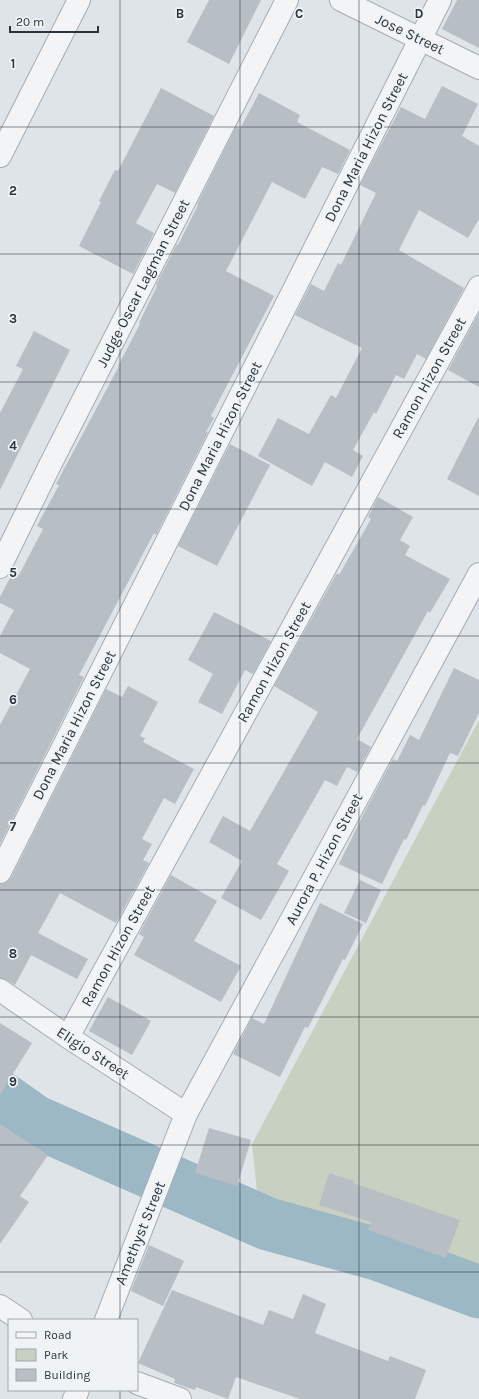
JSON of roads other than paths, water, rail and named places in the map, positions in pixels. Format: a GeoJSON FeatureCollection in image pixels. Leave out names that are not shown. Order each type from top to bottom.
{"type":"FeatureCollection","features":[{"type":"Feature","properties":{"kind":"street"},"geometry":{"type":"LineString","coordinates":[[0,156],[79,0]]}},
{"type":"Feature","properties":{"kind":"street","name":"Judge Oscar Lagman Street"},"geometry":{"type":"LineString","coordinates":[[0,567],[49,467],[287,0]]}},
{"type":"Feature","properties":{"kind":"street","name":"Jose Street"},"geometry":{"type":"LineString","coordinates":[[341,0],[479,68]]}},
{"type":"Feature","properties":{"kind":"street","name":"Dona Maria Hizon Street"},"geometry":{"type":"LineString","coordinates":[[0,872],[440,0]]}},
{"type":"Feature","properties":{"kind":"street","name":"Ramon Hizon Street"},"geometry":{"type":"LineString","coordinates":[[68,1037],[479,287]]}},
{"type":"Feature","properties":{"kind":"street","name":"Aurora P. Hizon Street"},"geometry":{"type":"LineString","coordinates":[[175,1146],[186,1114],[479,574]]}},
{"type":"Feature","properties":{"kind":"street","name":"Eligio Street"},"geometry":{"type":"LineString","coordinates":[[0,990],[68,1037],[186,1114]]}},
{"type":"Feature","properties":{"kind":"street","name":"Amethyst Street"},"geometry":{"type":"LineString","coordinates":[[106,1319],[175,1146]]}},
{"type":"Feature","properties":{"kind":"street"},"geometry":{"type":"LineString","coordinates":[[0,1306],[20,1319]]}},
{"type":"Feature","properties":{"kind":"street"},"geometry":{"type":"LineString","coordinates":[[138,1383],[180,1399]]}},
{"type":"Feature","properties":{"kind":"waterway"},"geometry":{"type":"LineString","coordinates":[[0,1097],[34,1121],[268,1224],[377,1254],[479,1292]]}}]}
